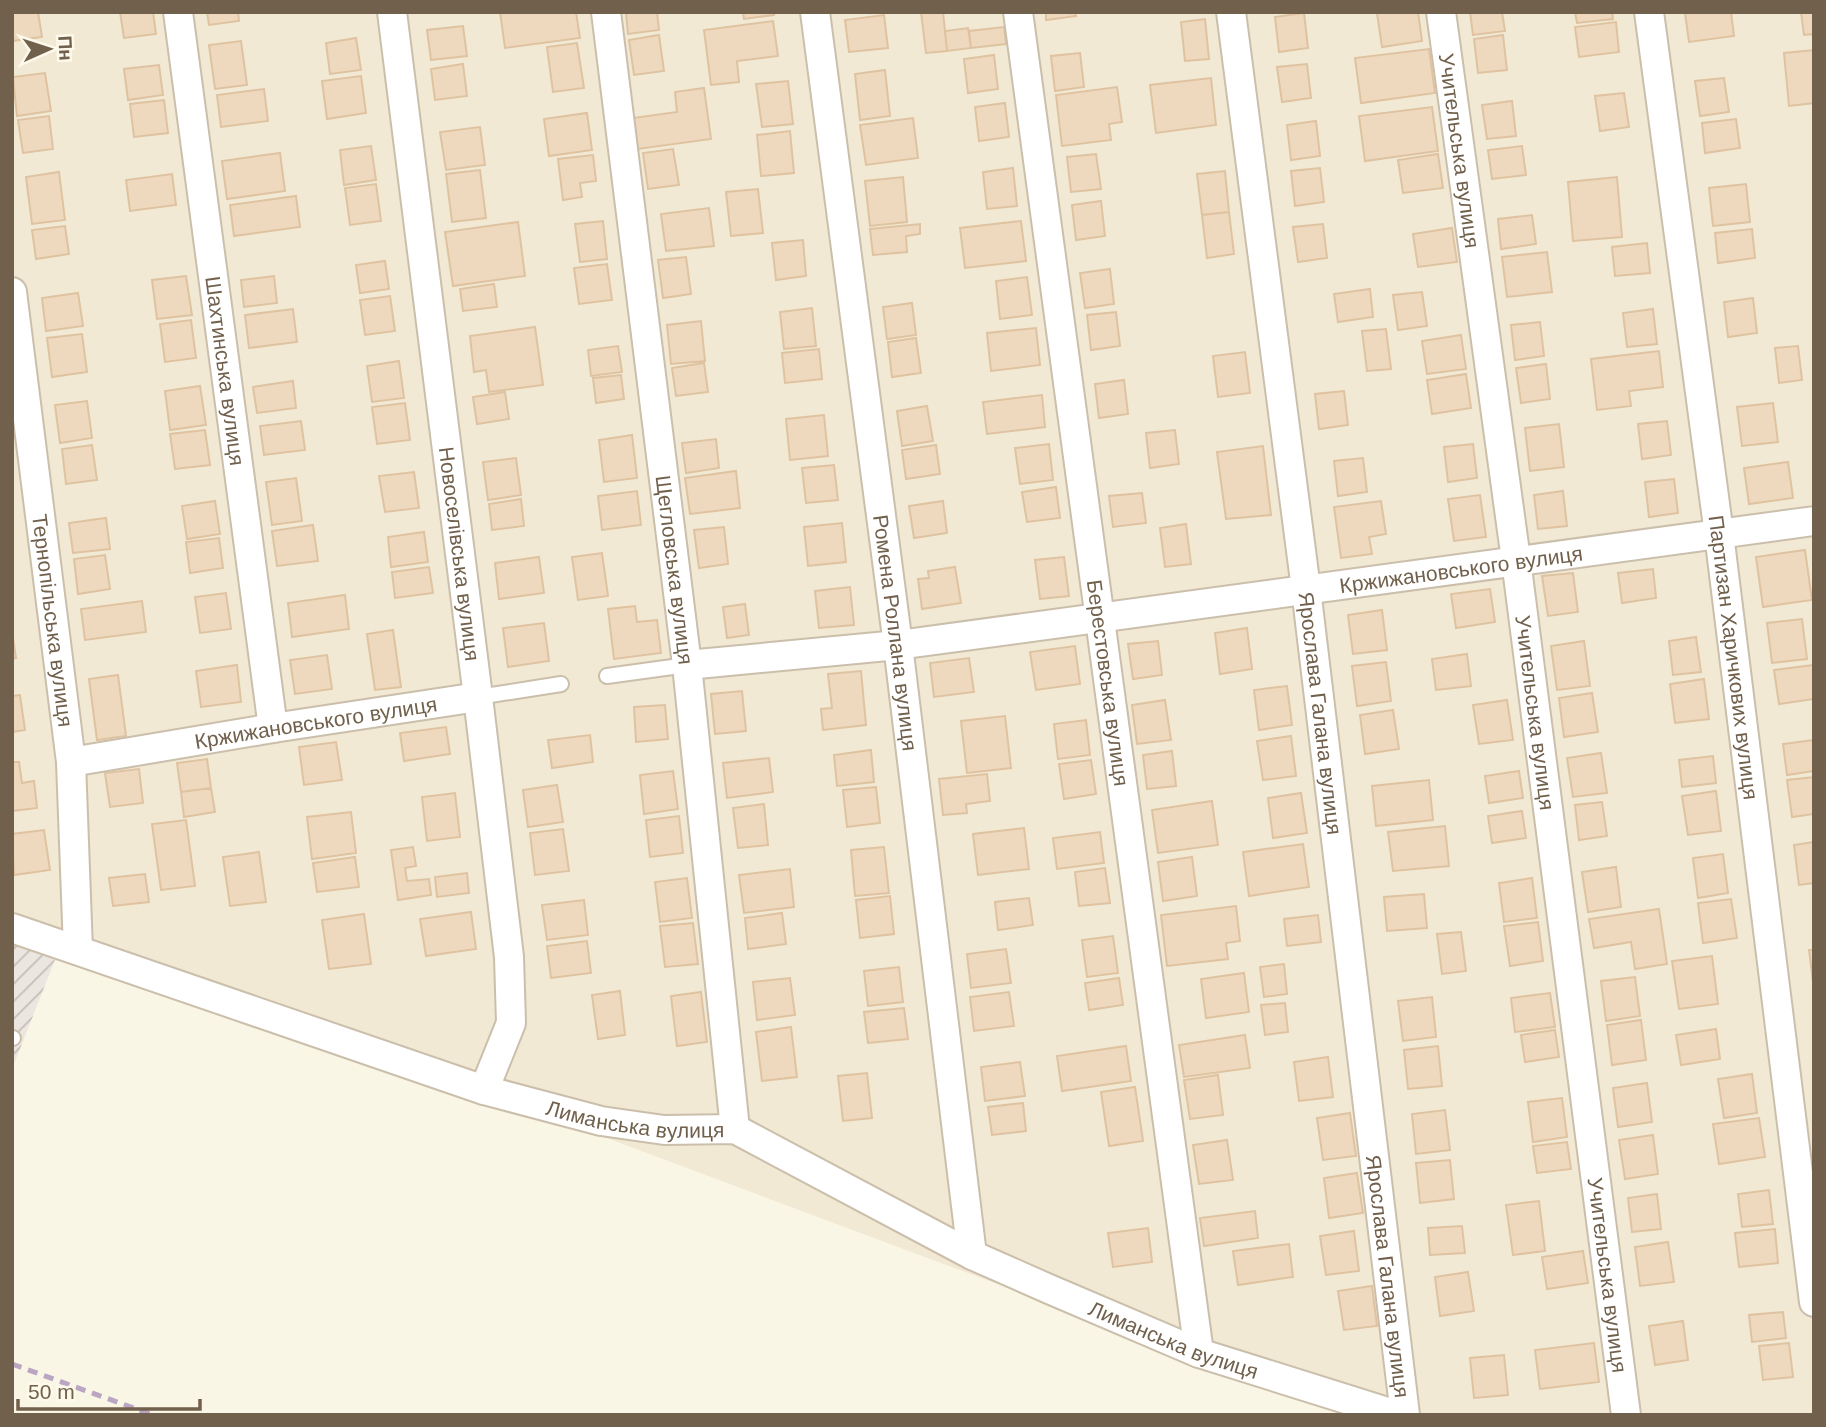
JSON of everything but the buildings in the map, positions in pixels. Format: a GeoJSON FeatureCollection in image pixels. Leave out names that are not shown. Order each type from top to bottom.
{"type":"FeatureCollection","features":[{"type":"Feature","properties":{"kind":"street","name":"Шахтинська вулиця"},"geometry":{"type":"LineString","coordinates":[[178,12],[273,729]]}},
{"type":"Feature","properties":{"kind":"street","name":"Новоселівська вулиця"},"geometry":{"type":"LineString","coordinates":[[391,12],[509,957],[511,1023],[484,1090]]}},
{"type":"Feature","properties":{"kind":"street","name":"Щегловська вулиця"},"geometry":{"type":"LineString","coordinates":[[606,12],[687,665],[735,1129]]}},
{"type":"Feature","properties":{"kind":"street","name":"Ромена Роллана вулиця"},"geometry":{"type":"LineString","coordinates":[[815,12],[898,645],[972,1255]]}},
{"type":"Feature","properties":{"kind":"street","name":"Берестовська вулиця"},"geometry":{"type":"LineString","coordinates":[[1017,12],[1199,1353]]}},
{"type":"Feature","properties":{"kind":"street","name":"Ярослава Галана вулиця"},"geometry":{"type":"LineString","coordinates":[[1231,12],[1306,589],[1405,1415]]}},
{"type":"Feature","properties":{"kind":"street","name":"Учительська вулиця"},"geometry":{"type":"LineString","coordinates":[[1441,12],[1516,561],[1626,1415]]}},
{"type":"Feature","properties":{"kind":"street","name":"Партизан Харичкових вулиця"},"geometry":{"type":"LineString","coordinates":[[1650,12],[1719,534],[1814,1302]]}},
{"type":"Feature","properties":{"kind":"street","name":"Тернопільська вулиця"},"geometry":{"type":"LineString","coordinates":[[12,292],[72,762],[78,950]]}},
{"type":"Feature","properties":{"kind":"street","name":"Кржижановського вулиця"},"geometry":{"type":"LineString","coordinates":[[687,665],[898,645],[1814,521]]}},
{"type":"Feature","properties":{"kind":"street","name":"Кржижановського вулиця"},"geometry":{"type":"LineString","coordinates":[[72,762],[478,697]]}},
{"type":"Feature","properties":{"kind":"street","name":"Лиманська вулиця"},"geometry":{"type":"LineString","coordinates":[[12,928],[484,1090],[601,1122],[664,1130],[735,1129],[972,1255],[1199,1353],[1397,1415]]}},
{"type":"Feature","properties":{"kind":"lane","name":"Кржижановського вулиця"},"geometry":{"type":"LineString","coordinates":[[607,676],[687,665]]}},
{"type":"Feature","properties":{"kind":"lane","name":"Кржижановського вулиця"},"geometry":{"type":"LineString","coordinates":[[478,697],[561,684]]}},
{"type":"Feature","properties":{"kind":"shaded area"},"geometry":{"type":"Polygon","coordinates":[[[12,12],[1814,12],[1814,1415],[1348,1415],[12,916],[12,12]]]}},
{"type":"Feature","properties":{"kind":"shaded area"},"geometry":{"type":"Polygon","coordinates":[[[12,942],[27,946],[55,960],[12,1069],[12,942]]]}},
{"type":"Feature","properties":{"kind":"railway"},"geometry":{"type":"LineString","coordinates":[[12,1364],[153,1415]]}}]}
